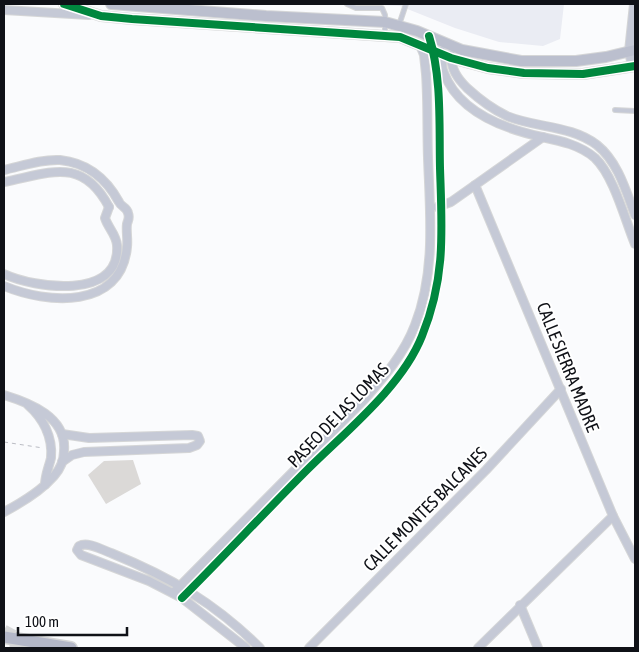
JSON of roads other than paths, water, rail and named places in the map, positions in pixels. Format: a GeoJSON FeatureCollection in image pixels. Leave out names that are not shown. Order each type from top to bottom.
{"type":"FeatureCollection","features":[{"type":"Feature","properties":{"kind":"main road"},"geometry":{"type":"LineString","coordinates":[[4,637],[71,648]]}},
{"type":"Feature","properties":{"kind":"street"},"geometry":{"type":"LineString","coordinates":[[64,4],[101,16]]}},
{"type":"Feature","properties":{"kind":"street"},"geometry":{"type":"LineString","coordinates":[[111,4],[168,6],[385,22],[399,25],[451,45],[498,58],[540,63],[606,57],[632,50]]}},
{"type":"Feature","properties":{"kind":"street"},"geometry":{"type":"LineString","coordinates":[[4,10],[400,37],[419,43],[442,55],[504,71],[542,74],[583,74],[634,66],[632,50],[634,4]]}},
{"type":"Feature","properties":{"kind":"street","name":"PASEO DE LAS LOMAS"},"geometry":{"type":"LineString","coordinates":[[173,593],[397,377],[421,338],[435,295],[441,262],[438,92],[442,55],[429,36]]}},
{"type":"Feature","properties":{"kind":"street"},"geometry":{"type":"LineString","coordinates":[[440,41],[444,75],[456,92],[471,107],[500,125],[580,148],[597,160],[607,176],[635,244]]}},
{"type":"Feature","properties":{"kind":"street","name":"PASEO DE LAS LOMAS"},"geometry":{"type":"LineString","coordinates":[[182,598],[350,421],[401,354],[416,324],[427,280],[430,208],[426,74],[424,55],[419,43]]}},
{"type":"Feature","properties":{"kind":"street"},"geometry":{"type":"LineString","coordinates":[[442,55],[451,45]]}},
{"type":"Feature","properties":{"kind":"street"},"geometry":{"type":"LineString","coordinates":[[442,55],[457,77],[478,99],[508,116],[570,132],[587,139],[610,160],[635,215]]}},
{"type":"Feature","properties":{"kind":"street"},"geometry":{"type":"LineString","coordinates":[[471,107],[478,99]]}},
{"type":"Feature","properties":{"kind":"street"},"geometry":{"type":"LineString","coordinates":[[430,208],[441,207],[542,137]]}},
{"type":"Feature","properties":{"kind":"street"},"geometry":{"type":"LineString","coordinates":[[4,170],[38,161],[52,160],[75,163],[94,171],[106,181],[116,194],[120,204],[128,212],[127,251],[121,268],[110,284],[92,295],[48,297],[25,294],[4,286]]}},
{"type":"Feature","properties":{"kind":"street"},"geometry":{"type":"LineString","coordinates":[[4,182],[44,173],[68,172],[88,179],[101,191],[109,207],[105,218],[111,227],[117,245],[116,256],[110,269],[98,280],[87,284],[61,286],[29,282],[4,274]]}},
{"type":"Feature","properties":{"kind":"street","name":"CALLE SIERRA MADRE"},"geometry":{"type":"LineString","coordinates":[[475,185],[614,516],[635,559]]}},
{"type":"Feature","properties":{"kind":"street"},"geometry":{"type":"LineString","coordinates":[[625,190],[635,190]]}},
{"type":"Feature","properties":{"kind":"street"},"geometry":{"type":"LineString","coordinates":[[109,207],[120,204]]}},
{"type":"Feature","properties":{"kind":"street"},"geometry":{"type":"LineString","coordinates":[[111,227],[120,228],[127,224]]}},
{"type":"Feature","properties":{"kind":"street","name":"CALLE MONTES BALCANES"},"geometry":{"type":"LineString","coordinates":[[310,648],[486,470],[561,389]]}},
{"type":"Feature","properties":{"kind":"street"},"geometry":{"type":"LineString","coordinates":[[4,395],[44,412],[62,434],[64,449],[62,462],[54,477],[4,512]]}},
{"type":"Feature","properties":{"kind":"street"},"geometry":{"type":"LineString","coordinates":[[24,402],[45,426],[51,449],[44,485]]}},
{"type":"Feature","properties":{"kind":"street"},"geometry":{"type":"LineString","coordinates":[[62,434],[89,438],[192,435],[198,436],[200,440],[197,445],[189,448],[81,452],[62,462]]}},
{"type":"Feature","properties":{"kind":"street"},"geometry":{"type":"LineString","coordinates":[[478,648],[520,605],[614,516]]}},
{"type":"Feature","properties":{"kind":"street"},"geometry":{"type":"LineString","coordinates":[[246,648],[182,598],[150,581],[81,555],[77,551],[78,547],[80,544],[89,545],[181,585],[224,617],[260,648]]}},
{"type":"Feature","properties":{"kind":"street"},"geometry":{"type":"LineString","coordinates":[[520,605],[538,648]]}},
{"type":"Feature","properties":{"kind":"lane"},"geometry":{"type":"LineString","coordinates":[[346,4],[356,8],[382,8],[385,36]]}},
{"type":"Feature","properties":{"kind":"lane"},"geometry":{"type":"LineString","coordinates":[[399,25],[406,4]]}},
{"type":"Feature","properties":{"kind":"lane"},"geometry":{"type":"LineString","coordinates":[[615,110],[635,111]]}},
{"type":"Feature","properties":{"kind":"tunnel"},"geometry":{"type":"LineString","coordinates":[[4,630],[15,636],[15,648]]}}]}
